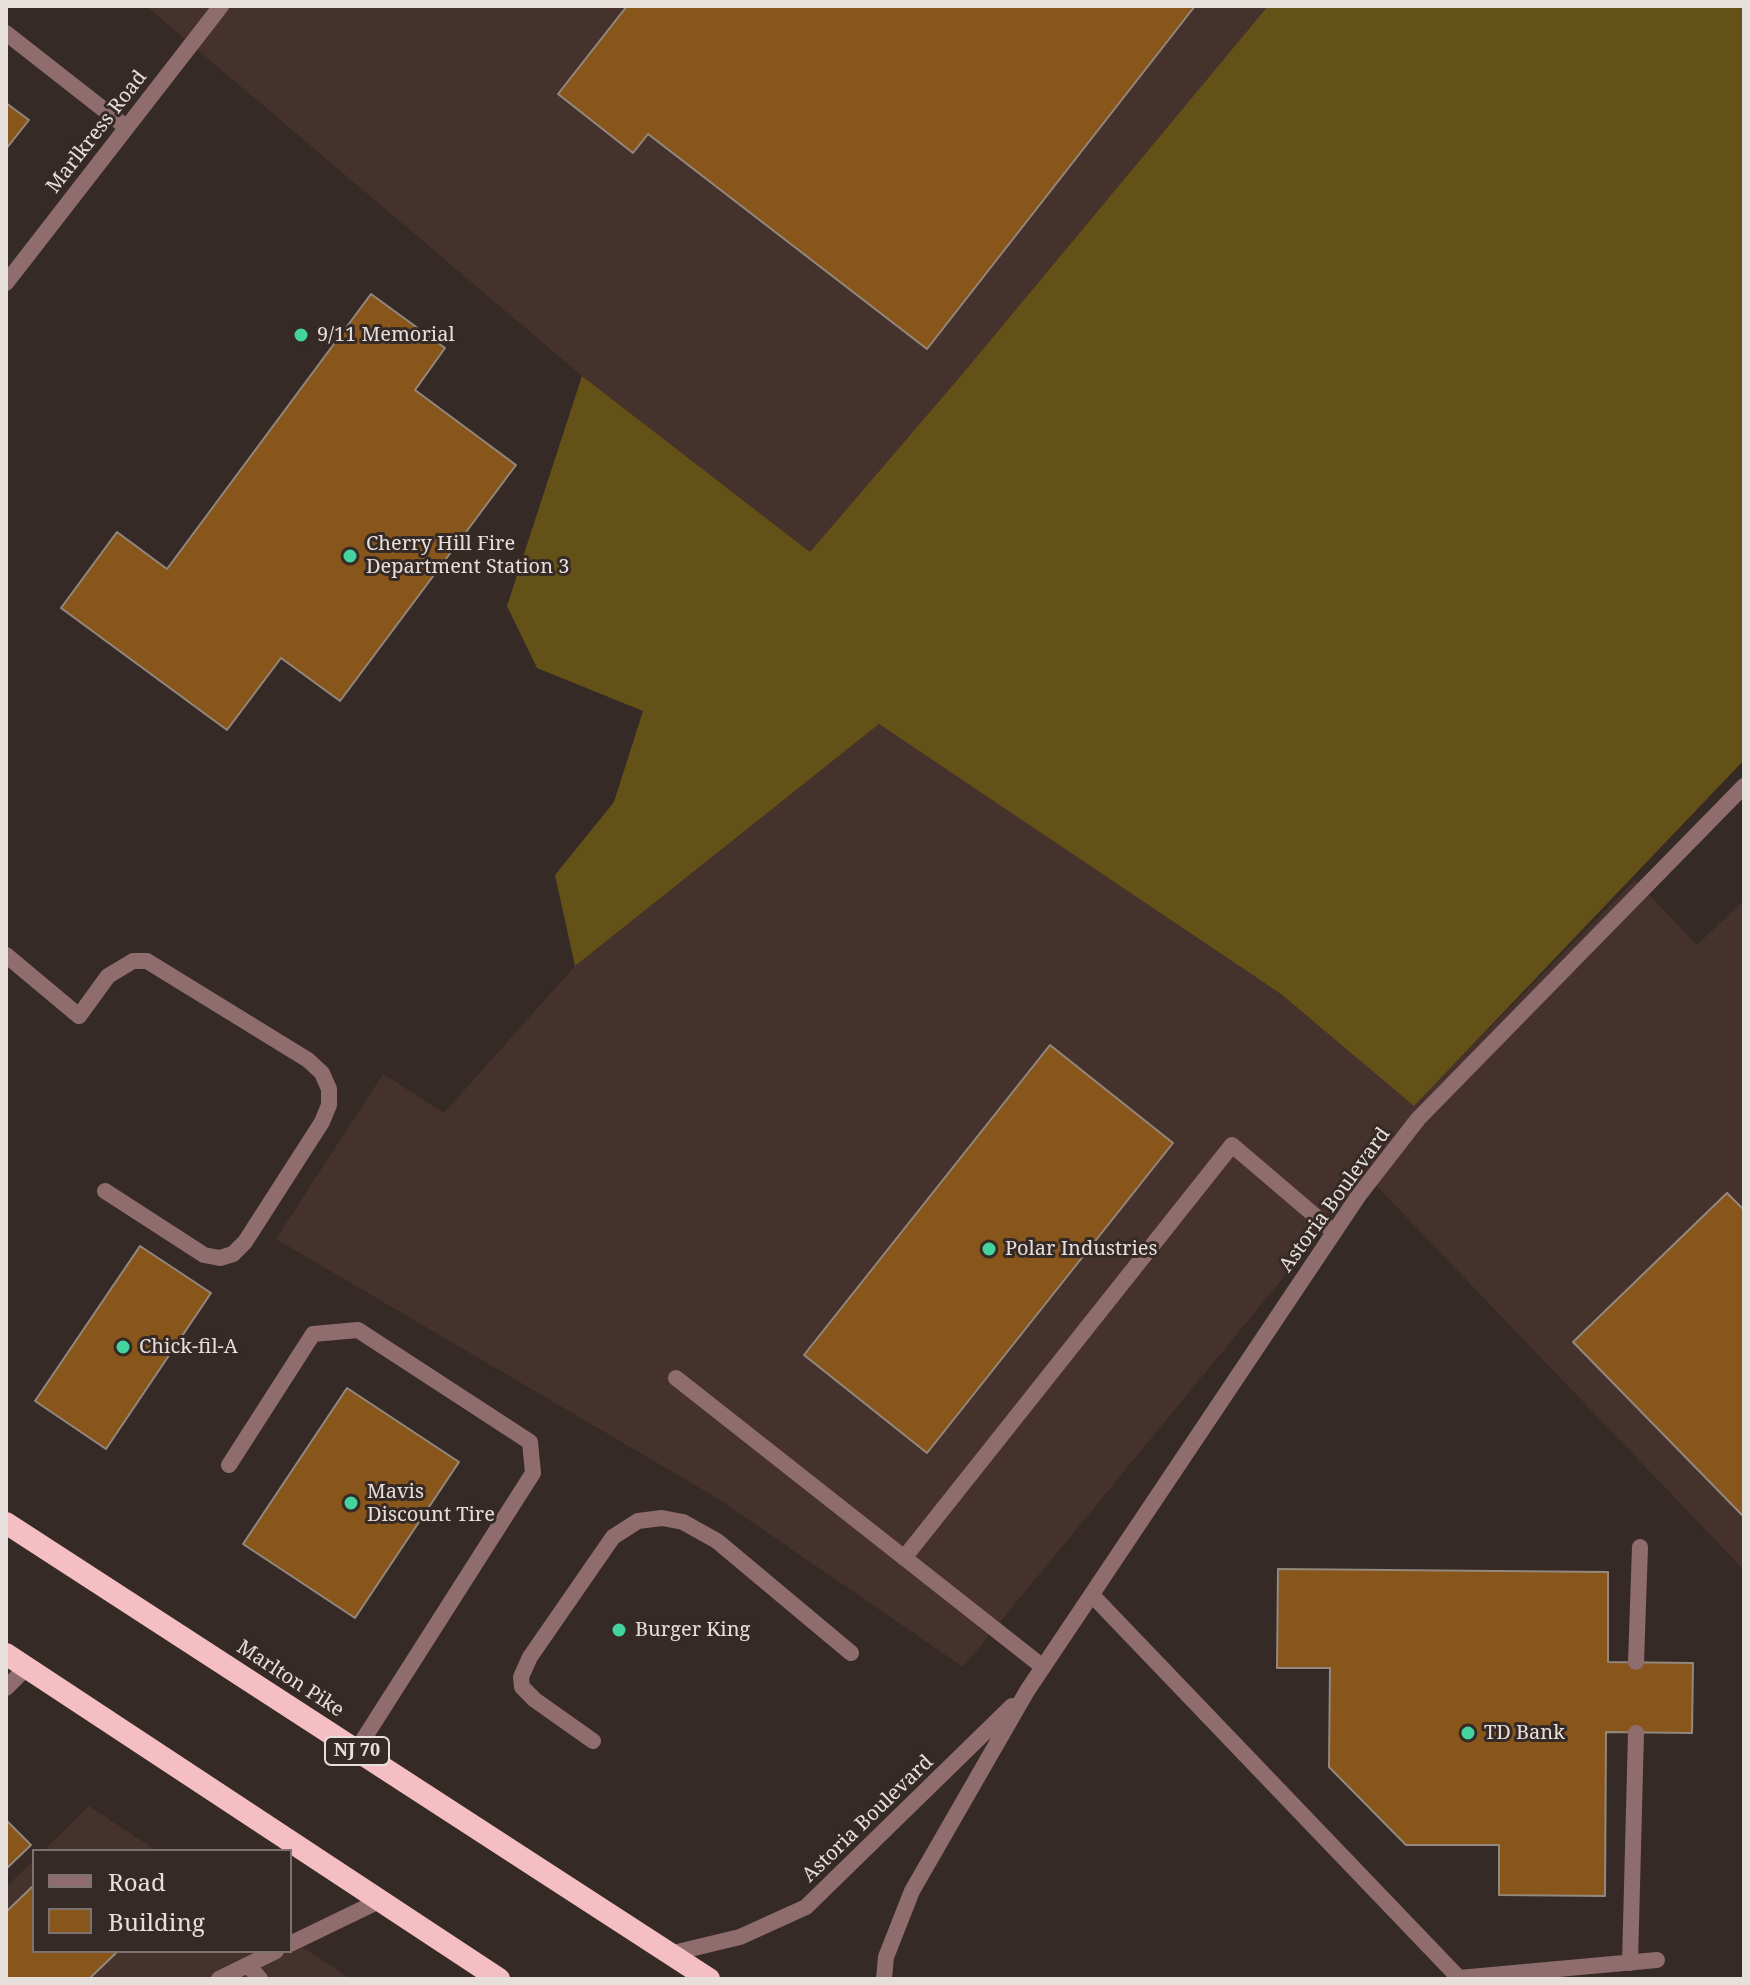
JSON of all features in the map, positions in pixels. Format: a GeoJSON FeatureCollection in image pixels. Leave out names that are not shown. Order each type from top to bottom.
{"type":"FeatureCollection","features":[{"type":"Feature","properties":{"kind":"highway","name":"Marlton Pike"},"geometry":{"type":"LineString","coordinates":[[6,1523],[709,1979]]}},
{"type":"Feature","properties":{"kind":"highway"},"geometry":{"type":"LineString","coordinates":[[6,1654],[499,1979]]}},
{"type":"Feature","properties":{"kind":"street","name":"Marlkress Road"},"geometry":{"type":"LineString","coordinates":[[6,283],[221,6]]}},
{"type":"Feature","properties":{"kind":"street"},"geometry":{"type":"LineString","coordinates":[[6,33],[126,127]]}},
{"type":"Feature","properties":{"kind":"street","name":"Astoria Boulevard"},"geometry":{"type":"LineString","coordinates":[[884,1979],[886,1957],[912,1891],[1027,1691],[1359,1195],[1418,1119],[1744,786]]}},
{"type":"Feature","properties":{"kind":"street"},"geometry":{"type":"LineString","coordinates":[[6,955],[79,1016],[108,976],[133,961],[147,961],[308,1060],[322,1073],[329,1089],[329,1105],[322,1122],[245,1242],[233,1254],[220,1258],[204,1255],[105,1191]]}},
{"type":"Feature","properties":{"kind":"street"},"geometry":{"type":"LineString","coordinates":[[904,1558],[1232,1145],[1334,1232]]}},
{"type":"Feature","properties":{"kind":"street"},"geometry":{"type":"LineString","coordinates":[[229,1465],[313,1334],[358,1330],[530,1442],[533,1473],[356,1751]]}},
{"type":"Feature","properties":{"kind":"street"},"geometry":{"type":"LineString","coordinates":[[676,1378],[1043,1667]]}},
{"type":"Feature","properties":{"kind":"street"},"geometry":{"type":"LineString","coordinates":[[593,1741],[535,1700],[522,1687],[521,1677],[530,1657],[613,1537],[638,1521],[662,1518],[683,1522],[717,1541],[851,1653]]}},
{"type":"Feature","properties":{"kind":"street"},"geometry":{"type":"LineString","coordinates":[[1636,1662],[1640,1547]]}},
{"type":"Feature","properties":{"kind":"street"},"geometry":{"type":"LineString","coordinates":[[1092,1595],[1459,1978],[1657,1960]]}},
{"type":"Feature","properties":{"kind":"street"},"geometry":{"type":"LineString","coordinates":[[6,1688],[26,1668]]}},
{"type":"Feature","properties":{"kind":"street","name":"Astoria Boulevard"},"geometry":{"type":"LineString","coordinates":[[669,1954],[740,1937],[806,1907],[1027,1691]]}},
{"type":"Feature","properties":{"kind":"street"},"geometry":{"type":"LineString","coordinates":[[1630,1963],[1636,1733]]}},
{"type":"Feature","properties":{"kind":"street"},"geometry":{"type":"LineString","coordinates":[[292,1943],[379,1901]]}},
{"type":"Feature","properties":{"kind":"street"},"geometry":{"type":"LineString","coordinates":[[219,1979],[272,1953]]}},
{"type":"Feature","properties":{"kind":"street"},"geometry":{"type":"LineString","coordinates":[[248,1965],[260,1979]]}},
{"type":"Feature","properties":{"kind":"shaded area"},"geometry":{"type":"Polygon","coordinates":[[[146,6],[1268,6],[810,552],[582,376],[146,6]]]}},
{"type":"Feature","properties":{"kind":"shaded area"},"geometry":{"type":"Polygon","coordinates":[[[1268,6],[1744,6],[1744,760],[1414,1106],[1281,994],[879,724],[575,966],[555,875],[614,802],[643,711],[537,668],[507,606],[582,376],[810,552],[1268,6]]]}},
{"type":"Feature","properties":{"kind":"shaded area"},"geometry":{"type":"Polygon","coordinates":[[[879,724],[1281,994],[1414,1105],[1635,880],[1697,945],[1744,900],[1744,1570],[1367,1176],[963,1667],[717,1498],[276,1239],[383,1074],[444,1113],[575,966],[879,724]]]}},
{"type":"Feature","properties":{"kind":"shaded area"},"geometry":{"type":"Polygon","coordinates":[[[89,1806],[154,1849],[45,1849],[89,1806]]]}},
{"type":"Feature","properties":{"kind":"shaded area"},"geometry":{"type":"Polygon","coordinates":[[[32,1862],[32,1953],[292,1953],[292,1940],[351,1979],[6,1979],[6,1887],[32,1862]]]}},
{"type":"Feature","properties":{"kind":"building"},"geometry":{"type":"Polygon","coordinates":[[[627,6],[1195,6],[927,349],[648,134],[633,153],[558,94],[627,6]]]}},
{"type":"Feature","properties":{"kind":"building"},"geometry":{"type":"Polygon","coordinates":[[[6,103],[29,120],[6,149],[6,103]]]}},
{"type":"Feature","properties":{"kind":"building"},"geometry":{"type":"Polygon","coordinates":[[[371,294],[445,348],[415,390],[516,465],[340,701],[281,658],[227,730],[61,608],[117,532],[167,569],[371,294]]]}},
{"type":"Feature","properties":{"kind":"building","name":"Polar Industries"},"geometry":{"type":"Polygon","coordinates":[[[1050,1045],[1173,1143],[927,1453],[804,1355],[1050,1045]]]}},
{"type":"Feature","properties":{"kind":"building"},"geometry":{"type":"Polygon","coordinates":[[[1727,1193],[1744,1210],[1744,1517],[1573,1342],[1727,1193]]]}},
{"type":"Feature","properties":{"kind":"building","name":"Chick-fil-A"},"geometry":{"type":"Polygon","coordinates":[[[140,1246],[211,1293],[106,1449],[35,1401],[140,1246]]]}},
{"type":"Feature","properties":{"kind":"building","name":"Mavis Discount Tire"},"geometry":{"type":"Polygon","coordinates":[[[347,1388],[459,1462],[355,1618],[243,1544],[347,1388]]]}},
{"type":"Feature","properties":{"kind":"building","name":"TD Bank"},"geometry":{"type":"Polygon","coordinates":[[[1278,1569],[1608,1572],[1608,1662],[1693,1663],[1692,1733],[1606,1732],[1605,1896],[1499,1895],[1499,1845],[1406,1845],[1329,1767],[1330,1668],[1277,1668],[1278,1569]]]}},
{"type":"Feature","properties":{"kind":"building"},"geometry":{"type":"Polygon","coordinates":[[[6,1820],[31,1845],[6,1869],[6,1820]]]}},
{"type":"Feature","properties":{"kind":"building"},"geometry":{"type":"Polygon","coordinates":[[[32,1887],[32,1953],[116,1953],[89,1979],[6,1979],[6,1912],[32,1887]]]}},
{"type":"Feature","properties":{"kind":"place","name":"9/11 Memorial"},"geometry":{"type":"Point","coordinates":[301,335]}},
{"type":"Feature","properties":{"kind":"place","name":"Cherry Hill Fire Department Station 3"},"geometry":{"type":"Point","coordinates":[350,556]}},
{"type":"Feature","properties":{"kind":"place","name":"Polar Industries"},"geometry":{"type":"Point","coordinates":[989,1249]}},
{"type":"Feature","properties":{"kind":"place","name":"Chick-fil-A"},"geometry":{"type":"Point","coordinates":[123,1347]}},
{"type":"Feature","properties":{"kind":"place","name":"Mavis Discount Tire"},"geometry":{"type":"Point","coordinates":[351,1503]}},
{"type":"Feature","properties":{"kind":"place","name":"Burger King"},"geometry":{"type":"Point","coordinates":[619,1630]}},
{"type":"Feature","properties":{"kind":"place","name":"TD Bank"},"geometry":{"type":"Point","coordinates":[1468,1733]}}]}
